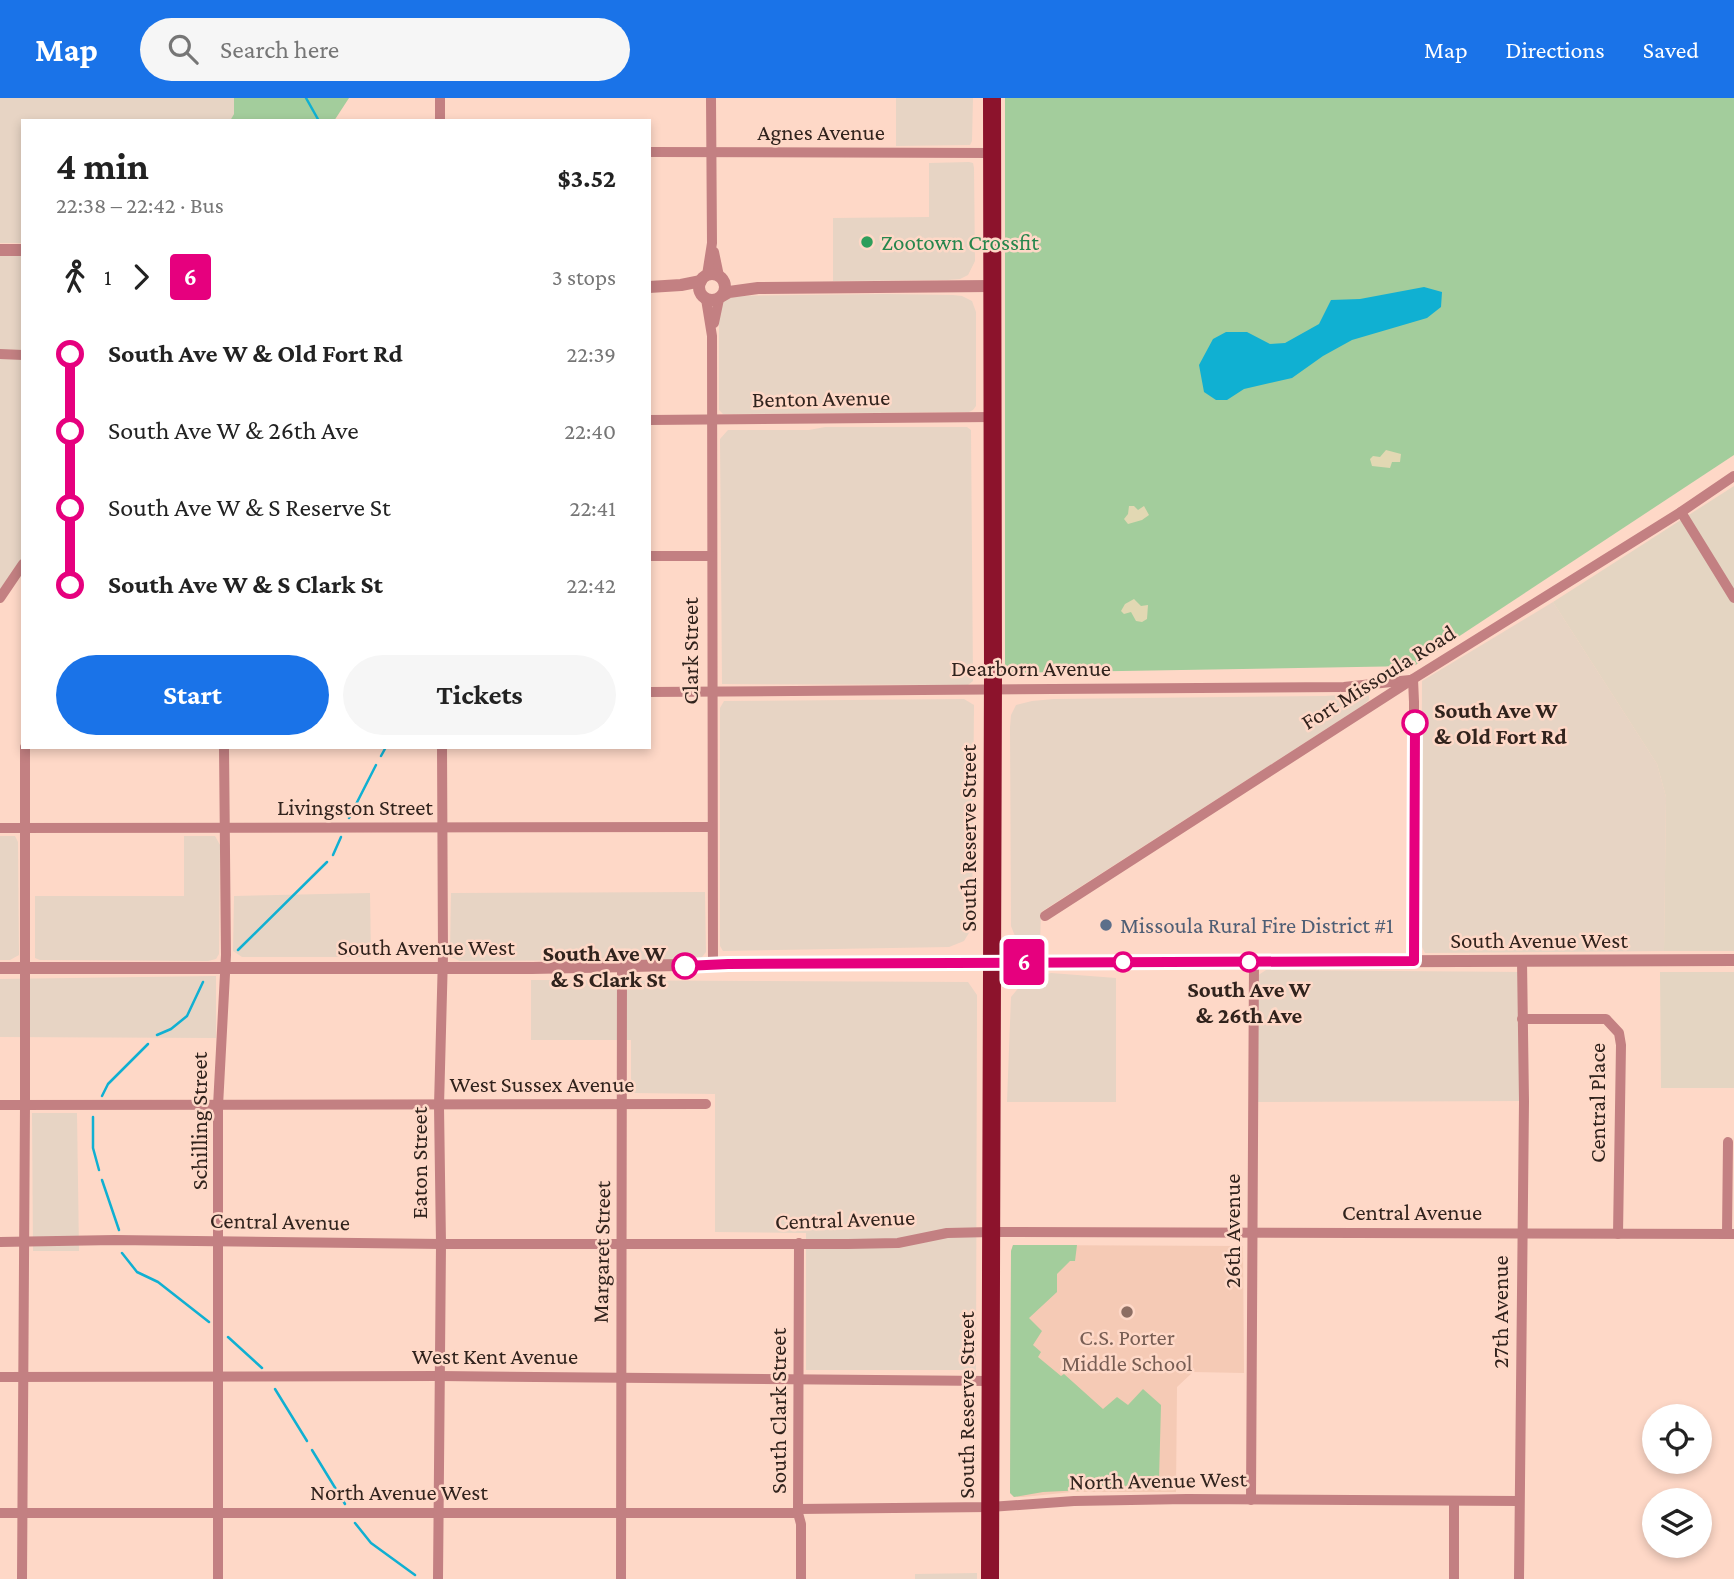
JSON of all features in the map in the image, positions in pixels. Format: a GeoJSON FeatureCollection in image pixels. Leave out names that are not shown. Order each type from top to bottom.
{"type":"FeatureCollection","features":[{"type":"Feature","properties":{"kind":"highway","name":"South Reserve Street"},"geometry":{"type":"LineString","coordinates":[[990,1579],[992,98]]}},
{"type":"Feature","properties":{"kind":"street"},"geometry":{"type":"LineString","coordinates":[[440,98],[440,119]]}},
{"type":"Feature","properties":{"kind":"street"},"geometry":{"type":"LineString","coordinates":[[711,98],[712,287]]}},
{"type":"Feature","properties":{"kind":"street","name":"Agnes Avenue"},"geometry":{"type":"LineString","coordinates":[[651,152],[992,153]]}},
{"type":"Feature","properties":{"kind":"street"},"geometry":{"type":"LineString","coordinates":[[0,250],[21,250]]}},
{"type":"Feature","properties":{"kind":"street"},"geometry":{"type":"LineString","coordinates":[[653,287],[992,286]]}},
{"type":"Feature","properties":{"kind":"street","name":"Clark Street"},"geometry":{"type":"LineString","coordinates":[[712,287],[713,965]]}},
{"type":"Feature","properties":{"kind":"street"},"geometry":{"type":"LineString","coordinates":[[0,354],[21,355]]}},
{"type":"Feature","properties":{"kind":"street","name":"Benton Avenue"},"geometry":{"type":"LineString","coordinates":[[651,420],[993,418]]}},
{"type":"Feature","properties":{"kind":"street","name":"Fort Missoula Road"},"geometry":{"type":"LineString","coordinates":[[1045,916],[1734,476]]}},
{"type":"Feature","properties":{"kind":"street"},"geometry":{"type":"LineString","coordinates":[[1681,512],[1734,598]]}},
{"type":"Feature","properties":{"kind":"street"},"geometry":{"type":"LineString","coordinates":[[651,556],[712,556]]}},
{"type":"Feature","properties":{"kind":"street"},"geometry":{"type":"LineString","coordinates":[[0,598],[21,567]]}},
{"type":"Feature","properties":{"kind":"street"},"geometry":{"type":"LineString","coordinates":[[1413,679],[1414,961]]}},
{"type":"Feature","properties":{"kind":"street","name":"Dearborn Avenue"},"geometry":{"type":"LineString","coordinates":[[651,692],[1344,687],[1413,679]]}},
{"type":"Feature","properties":{"kind":"street"},"geometry":{"type":"LineString","coordinates":[[22,1579],[26,1105],[25,749]]}},
{"type":"Feature","properties":{"kind":"street","name":"Schilling Street"},"geometry":{"type":"LineString","coordinates":[[218,1579],[218,1106],[225,968],[225,749]]}},
{"type":"Feature","properties":{"kind":"street","name":"Eaton Street"},"geometry":{"type":"LineString","coordinates":[[438,1579],[442,749]]}},
{"type":"Feature","properties":{"kind":"street","name":"Livingston Street"},"geometry":{"type":"LineString","coordinates":[[0,828],[711,827]]}},
{"type":"Feature","properties":{"kind":"street","name":"South Avenue West"},"geometry":{"type":"LineString","coordinates":[[0,968],[1734,960]]}},
{"type":"Feature","properties":{"kind":"street","name":"27th Avenue"},"geometry":{"type":"LineString","coordinates":[[1519,1579],[1522,961]]}},
{"type":"Feature","properties":{"kind":"street","name":"26th Avenue"},"geometry":{"type":"LineString","coordinates":[[1251,1500],[1254,962]]}},
{"type":"Feature","properties":{"kind":"street","name":"Margaret Street"},"geometry":{"type":"LineString","coordinates":[[621,1579],[622,967]]}},
{"type":"Feature","properties":{"kind":"street","name":"Central Place"},"geometry":{"type":"LineString","coordinates":[[1522,1019],[1605,1019],[1619,1033],[1618,1234]]}},
{"type":"Feature","properties":{"kind":"street","name":"West Sussex Avenue"},"geometry":{"type":"LineString","coordinates":[[0,1105],[706,1104]]}},
{"type":"Feature","properties":{"kind":"street"},"geometry":{"type":"LineString","coordinates":[[1728,1142],[1730,1234]]}},
{"type":"Feature","properties":{"kind":"street","name":"Central Avenue"},"geometry":{"type":"LineString","coordinates":[[0,1242],[898,1243],[947,1233],[991,1232],[1730,1234]]}},
{"type":"Feature","properties":{"kind":"street","name":"South Clark Street"},"geometry":{"type":"LineString","coordinates":[[799,1243],[798,1511],[801,1524],[801,1579]]}},
{"type":"Feature","properties":{"kind":"street","name":"West Kent Avenue"},"geometry":{"type":"LineString","coordinates":[[0,1377],[439,1376],[990,1381]]}},
{"type":"Feature","properties":{"kind":"street","name":"North Avenue West"},"geometry":{"type":"LineString","coordinates":[[0,1513],[798,1511],[990,1507],[1074,1501],[1519,1501]]}},
{"type":"Feature","properties":{"kind":"street"},"geometry":{"type":"LineString","coordinates":[[1454,1502],[1454,1579]]}},
{"type":"Feature","properties":{"kind":"shaded area"},"geometry":{"type":"Polygon","coordinates":[[[0,98],[234,98],[232,119],[21,119],[21,243],[0,243],[0,98]]]}},
{"type":"Feature","properties":{"kind":"shaded area"},"geometry":{"type":"Polygon","coordinates":[[[896,98],[973,98],[970,145],[896,146],[896,98]]]}},
{"type":"Feature","properties":{"kind":"shaded area"},"geometry":{"type":"Polygon","coordinates":[[[929,163],[973,163],[974,168],[975,261],[968,275],[947,280],[833,281],[833,218],[929,217],[929,163]]]}},
{"type":"Feature","properties":{"kind":"shaded area"},"geometry":{"type":"Polygon","coordinates":[[[0,254],[21,254],[21,560],[0,590],[0,254]]]}},
{"type":"Feature","properties":{"kind":"shaded area"},"geometry":{"type":"Polygon","coordinates":[[[953,295],[972,301],[976,312],[976,406],[973,410],[723,414],[719,410],[719,311],[720,304],[727,296],[953,295]]]}},
{"type":"Feature","properties":{"kind":"shaded area"},"geometry":{"type":"Polygon","coordinates":[[[825,427],[967,427],[971,430],[973,681],[968,685],[722,684],[720,439],[728,430],[809,430],[825,427]]]}},
{"type":"Feature","properties":{"kind":"shaded area"},"geometry":{"type":"Polygon","coordinates":[[[1734,486],[1734,951],[1664,951],[1666,797],[1657,764],[1553,602],[1734,486]]]}},
{"type":"Feature","properties":{"kind":"shaded area"},"geometry":{"type":"Polygon","coordinates":[[[1553,602],[1657,764],[1666,797],[1664,951],[1425,953],[1421,945],[1422,681],[1553,602]]]}},
{"type":"Feature","properties":{"kind":"shaded area"},"geometry":{"type":"Polygon","coordinates":[[[1369,693],[1369,700],[1362,706],[1041,912],[1040,942],[1025,941],[1015,936],[1011,926],[1010,727],[1011,715],[1016,705],[1054,699],[1325,696],[1369,693]]]}},
{"type":"Feature","properties":{"kind":"shaded area"},"geometry":{"type":"Polygon","coordinates":[[[964,699],[974,705],[972,928],[964,941],[949,947],[723,951],[720,946],[720,708],[724,701],[964,699]]]}},
{"type":"Feature","properties":{"kind":"shaded area"},"geometry":{"type":"Polygon","coordinates":[[[0,836],[15,836],[18,842],[19,955],[10,960],[0,960],[0,836]]]}},
{"type":"Feature","properties":{"kind":"shaded area"},"geometry":{"type":"Polygon","coordinates":[[[184,836],[215,836],[220,845],[219,954],[216,959],[35,958],[35,896],[184,896],[184,836]]]}},
{"type":"Feature","properties":{"kind":"shaded area"},"geometry":{"type":"Polygon","coordinates":[[[705,892],[706,952],[695,960],[460,961],[451,957],[451,893],[705,892]]]}},
{"type":"Feature","properties":{"kind":"shaded area"},"geometry":{"type":"Polygon","coordinates":[[[370,893],[371,957],[242,957],[233,951],[234,896],[370,893]]]}},
{"type":"Feature","properties":{"kind":"shaded area"},"geometry":{"type":"Polygon","coordinates":[[[1266,970],[1523,972],[1524,1101],[1253,1102],[1254,978],[1266,970]]]}},
{"type":"Feature","properties":{"kind":"shaded area"},"geometry":{"type":"Polygon","coordinates":[[[1660,972],[1734,972],[1734,1088],[1661,1088],[1660,972]]]}},
{"type":"Feature","properties":{"kind":"shaded area"},"geometry":{"type":"Polygon","coordinates":[[[1051,973],[1116,978],[1116,1102],[1007,1102],[1011,997],[1021,985],[1051,973]]]}},
{"type":"Feature","properties":{"kind":"shaded area"},"geometry":{"type":"Polygon","coordinates":[[[216,976],[216,1038],[0,1037],[0,979],[216,976]]]}},
{"type":"Feature","properties":{"kind":"shaded area"},"geometry":{"type":"Polygon","coordinates":[[[531,980],[968,982],[977,995],[976,1370],[806,1370],[806,1233],[715,1232],[715,1094],[631,1093],[631,1040],[531,1040],[531,980]]]}},
{"type":"Feature","properties":{"kind":"shaded area"},"geometry":{"type":"Polygon","coordinates":[[[32,1113],[77,1113],[79,1251],[33,1251],[32,1113]]]}},
{"type":"Feature","properties":{"kind":"shaded area","name":"C.S. Porter Middle School"},"geometry":{"type":"Polygon","coordinates":[[[1013,1245],[1243,1246],[1244,1373],[1193,1372],[1177,1387],[1176,1492],[1072,1492],[1023,1497],[1014,1497],[1010,1493],[1013,1245]]]}},
{"type":"Feature","properties":{"kind":"shaded area"},"geometry":{"type":"Polygon","coordinates":[[[977,1573],[977,1579],[915,1579],[915,1574],[977,1573]]]}},
{"type":"Feature","properties":{"kind":"green space"},"geometry":{"type":"Polygon","coordinates":[[[234,98],[349,98],[335,119],[231,119],[234,114],[234,98]]]}},
{"type":"Feature","properties":{"kind":"green space"},"geometry":{"type":"Polygon","coordinates":[[[1005,98],[1734,98],[1734,455],[1414,666],[1005,673],[1005,98]]]}},
{"type":"Feature","properties":{"kind":"green space"},"geometry":{"type":"Polygon","coordinates":[[[1013,1245],[1077,1245],[1075,1261],[1070,1261],[1057,1274],[1057,1292],[1029,1318],[1042,1331],[1033,1345],[1041,1352],[1038,1357],[1061,1376],[1064,1374],[1103,1409],[1117,1397],[1128,1405],[1143,1389],[1161,1405],[1159,1480],[1147,1487],[1043,1492],[1014,1497],[1010,1493],[1013,1245]]]}},
{"type":"Feature","properties":{"kind":"sand"},"geometry":{"type":"Polygon","coordinates":[[[1386,450],[1401,454],[1400,462],[1392,462],[1390,468],[1372,466],[1370,459],[1373,456],[1380,457],[1386,450]]]}},
{"type":"Feature","properties":{"kind":"sand"},"geometry":{"type":"Polygon","coordinates":[[[1129,506],[1138,510],[1144,506],[1149,515],[1128,524],[1124,519],[1129,506]]]}},
{"type":"Feature","properties":{"kind":"sand"},"geometry":{"type":"Polygon","coordinates":[[[1134,599],[1141,606],[1148,605],[1147,619],[1142,622],[1136,621],[1131,612],[1124,614],[1121,611],[1125,604],[1134,599]]]}},
{"type":"Feature","properties":{"kind":"water"},"geometry":{"type":"Polygon","coordinates":[[[1424,287],[1442,292],[1441,307],[1427,318],[1352,340],[1292,378],[1244,389],[1227,400],[1216,400],[1204,392],[1199,365],[1213,339],[1226,332],[1247,332],[1270,344],[1285,343],[1319,324],[1331,300],[1360,299],[1424,287]]]}},
{"type":"Feature","properties":{"kind":"waterway"},"geometry":{"type":"LineString","coordinates":[[306,98],[318,119]]}},
{"type":"Feature","properties":{"kind":"waterway"},"geometry":{"type":"LineString","coordinates":[[381,756],[385,749]]}},
{"type":"Feature","properties":{"kind":"waterway"},"geometry":{"type":"LineString","coordinates":[[349,818],[376,765]]}},
{"type":"Feature","properties":{"kind":"waterway"},"geometry":{"type":"LineString","coordinates":[[333,855],[341,837]]}},
{"type":"Feature","properties":{"kind":"waterway"},"geometry":{"type":"LineString","coordinates":[[238,950],[327,862]]}},
{"type":"Feature","properties":{"kind":"waterway"},"geometry":{"type":"LineString","coordinates":[[157,1035],[171,1029],[187,1016],[203,982]]}},
{"type":"Feature","properties":{"kind":"waterway"},"geometry":{"type":"LineString","coordinates":[[102,1096],[108,1084],[148,1044]]}},
{"type":"Feature","properties":{"kind":"waterway"},"geometry":{"type":"LineString","coordinates":[[93,1117],[93,1148],[99,1170]]}},
{"type":"Feature","properties":{"kind":"waterway"},"geometry":{"type":"LineString","coordinates":[[102,1180],[119,1230]]}},
{"type":"Feature","properties":{"kind":"waterway"},"geometry":{"type":"LineString","coordinates":[[122,1253],[137,1272],[158,1282],[209,1322]]}},
{"type":"Feature","properties":{"kind":"waterway"},"geometry":{"type":"LineString","coordinates":[[228,1337],[262,1368]]}},
{"type":"Feature","properties":{"kind":"waterway"},"geometry":{"type":"LineString","coordinates":[[275,1389],[307,1441]]}},
{"type":"Feature","properties":{"kind":"waterway"},"geometry":{"type":"LineString","coordinates":[[312,1450],[345,1504]]}},
{"type":"Feature","properties":{"kind":"waterway"},"geometry":{"type":"LineString","coordinates":[[355,1523],[371,1543],[415,1575]]}},
{"type":"Feature","properties":{"kind":"bus line","name":"6"},"geometry":{"type":"LineString","coordinates":[[685,966],[1414,961],[1415,723]]}},
{"type":"Feature","properties":{"kind":"place","name":"Zootown Crossfit"},"geometry":{"type":"Point","coordinates":[867,242]}},
{"type":"Feature","properties":{"kind":"place","name":"South Ave W & Old Fort Rd"},"geometry":{"type":"Point","coordinates":[1415,723]}},
{"type":"Feature","properties":{"kind":"place","name":"Missoula Rural Fire District #1"},"geometry":{"type":"Point","coordinates":[1106,925]}},
{"type":"Feature","properties":{"kind":"place","name":"South Ave W & 26th Ave"},"geometry":{"type":"Point","coordinates":[1249,962]}},
{"type":"Feature","properties":{"kind":"place","name":"South Ave W & S Clark St"},"geometry":{"type":"Point","coordinates":[685,966]}},
{"type":"Feature","properties":{"kind":"place","name":"C.S. Porter Middle School"},"geometry":{"type":"Point","coordinates":[1127,1312]}}]}
